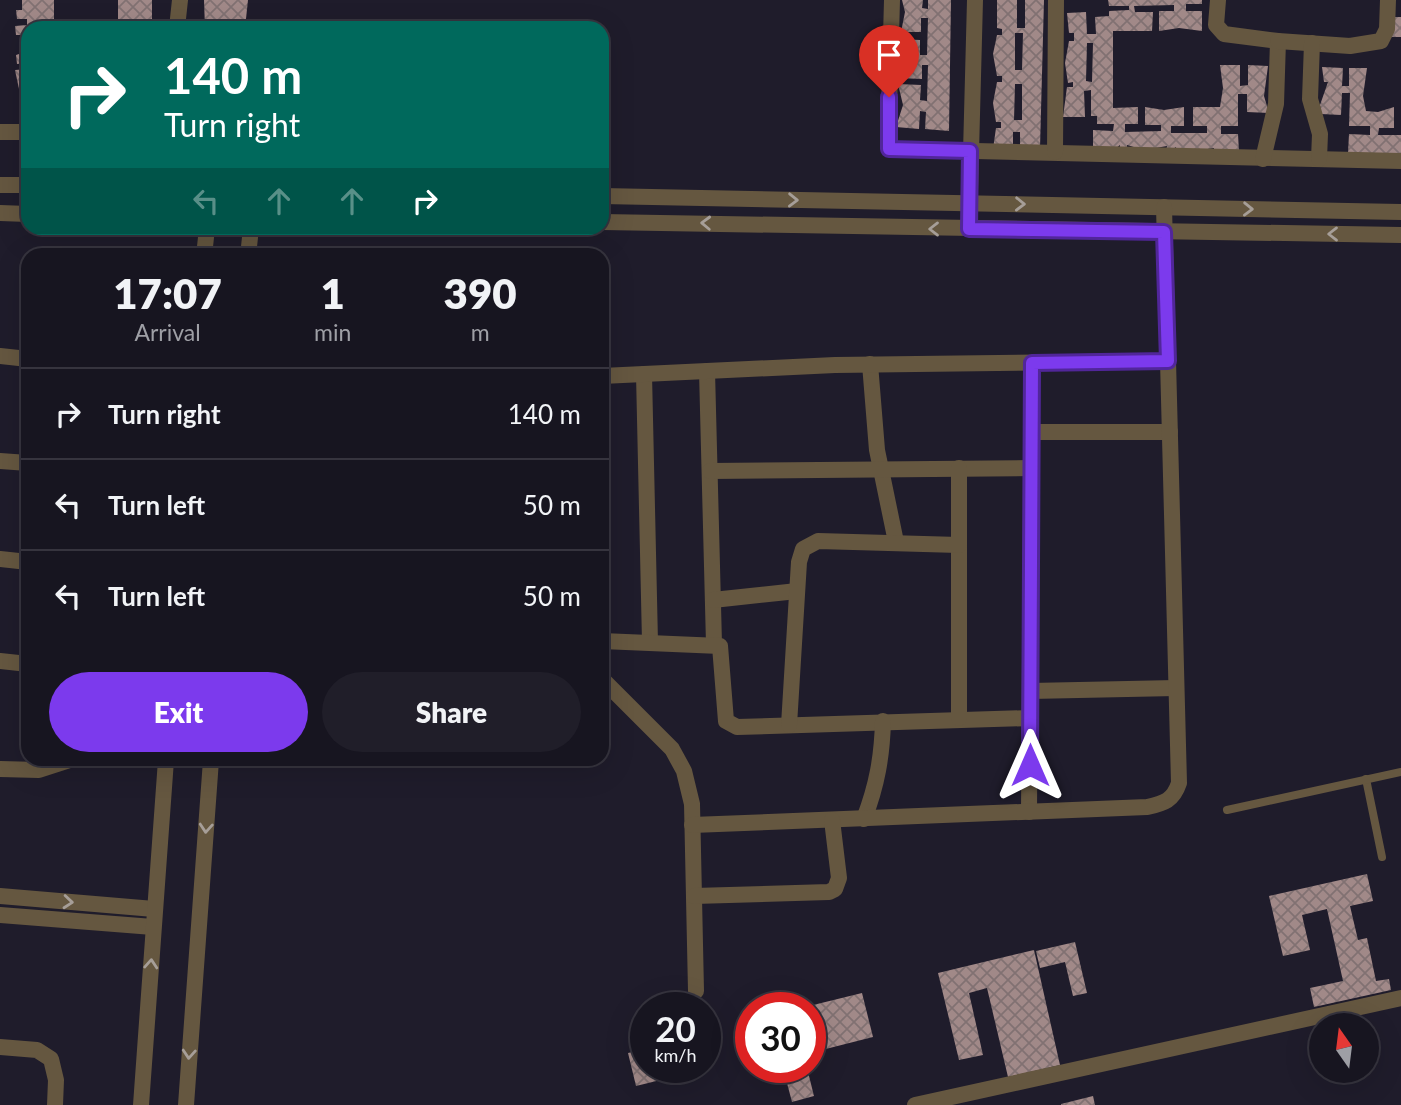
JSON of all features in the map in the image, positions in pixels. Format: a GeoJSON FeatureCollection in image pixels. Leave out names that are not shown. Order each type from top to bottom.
{"type":"FeatureCollection","features":[{"type":"Feature","properties":{"kind":"street"},"geometry":{"type":"LineString","coordinates":[[178,21],[180,0]]}},
{"type":"Feature","properties":{"kind":"street"},"geometry":{"type":"LineString","coordinates":[[892,0],[889,149],[1401,161]]}},
{"type":"Feature","properties":{"kind":"street"},"geometry":{"type":"LineString","coordinates":[[969,229],[975,0]]}},
{"type":"Feature","properties":{"kind":"street"},"geometry":{"type":"LineString","coordinates":[[1055,152],[1056,0]]}},
{"type":"Feature","properties":{"kind":"street"},"geometry":{"type":"LineString","coordinates":[[1217,0],[1216,25],[1224,34],[1350,46],[1381,41],[1387,29],[1388,0]]}},
{"type":"Feature","properties":{"kind":"street"},"geometry":{"type":"LineString","coordinates":[[1263,159],[1276,104],[1278,41]]}},
{"type":"Feature","properties":{"kind":"street"},"geometry":{"type":"LineString","coordinates":[[1312,43],[1310,99],[1320,134],[1320,159]]}},
{"type":"Feature","properties":{"kind":"street"},"geometry":{"type":"LineString","coordinates":[[0,132],[21,132]]}},
{"type":"Feature","properties":{"kind":"street"},"geometry":{"type":"LineString","coordinates":[[0,185],[21,185]]}},
{"type":"Feature","properties":{"kind":"street"},"geometry":{"type":"LineString","coordinates":[[609,196],[1401,212]]}},
{"type":"Feature","properties":{"kind":"street"},"geometry":{"type":"LineString","coordinates":[[692,825],[1147,807],[1167,802],[1175,795],[1178,783],[1164,207]]}},
{"type":"Feature","properties":{"kind":"street"},"geometry":{"type":"LineString","coordinates":[[0,213],[21,214]]}},
{"type":"Feature","properties":{"kind":"street"},"geometry":{"type":"LineString","coordinates":[[609,222],[1401,235]]}},
{"type":"Feature","properties":{"kind":"street"},"geometry":{"type":"LineString","coordinates":[[0,356],[21,358]]}},
{"type":"Feature","properties":{"kind":"street"},"geometry":{"type":"LineString","coordinates":[[609,376],[870,365],[1168,361]]}},
{"type":"Feature","properties":{"kind":"street"},"geometry":{"type":"LineString","coordinates":[[1030,811],[1032,363]]}},
{"type":"Feature","properties":{"kind":"street"},"geometry":{"type":"LineString","coordinates":[[870,365],[880,468],[896,542]]}},
{"type":"Feature","properties":{"kind":"street"},"geometry":{"type":"LineString","coordinates":[[707,371],[714,644]]}},
{"type":"Feature","properties":{"kind":"street"},"geometry":{"type":"LineString","coordinates":[[644,374],[650,642]]}},
{"type":"Feature","properties":{"kind":"street"},"geometry":{"type":"LineString","coordinates":[[1032,432],[1170,432]]}},
{"type":"Feature","properties":{"kind":"street"},"geometry":{"type":"LineString","coordinates":[[0,461],[21,462]]}},
{"type":"Feature","properties":{"kind":"street"},"geometry":{"type":"LineString","coordinates":[[959,468],[959,718]]}},
{"type":"Feature","properties":{"kind":"street"},"geometry":{"type":"LineString","coordinates":[[710,471],[1032,468]]}},
{"type":"Feature","properties":{"kind":"street"},"geometry":{"type":"LineString","coordinates":[[789,725],[800,555],[809,543],[896,542],[959,545]]}},
{"type":"Feature","properties":{"kind":"street"},"geometry":{"type":"LineString","coordinates":[[0,559],[21,561]]}},
{"type":"Feature","properties":{"kind":"street"},"geometry":{"type":"LineString","coordinates":[[713,600],[797,591]]}},
{"type":"Feature","properties":{"kind":"street"},"geometry":{"type":"LineString","coordinates":[[609,641],[720,646],[723,652],[726,721],[737,727],[959,718],[1030,718]]}},
{"type":"Feature","properties":{"kind":"street"},"geometry":{"type":"LineString","coordinates":[[0,661],[21,663]]}},
{"type":"Feature","properties":{"kind":"street"},"geometry":{"type":"LineString","coordinates":[[609,686],[672,749],[684,771],[692,804],[696,991]]}},
{"type":"Feature","properties":{"kind":"street"},"geometry":{"type":"LineString","coordinates":[[1030,691],[1176,688]]}},
{"type":"Feature","properties":{"kind":"street"},"geometry":{"type":"LineString","coordinates":[[864,818],[877,786],[882,759],[883,721]]}},
{"type":"Feature","properties":{"kind":"street"},"geometry":{"type":"LineString","coordinates":[[0,769],[39,770],[51,766]]}},
{"type":"Feature","properties":{"kind":"street"},"geometry":{"type":"LineString","coordinates":[[141,1105],[166,766]]}},
{"type":"Feature","properties":{"kind":"street"},"geometry":{"type":"LineString","coordinates":[[186,1105],[211,766]]}},
{"type":"Feature","properties":{"kind":"street"},"geometry":{"type":"LineString","coordinates":[[694,896],[829,892],[835,889],[839,878],[832,820]]}},
{"type":"Feature","properties":{"kind":"street"},"geometry":{"type":"LineString","coordinates":[[0,897],[154,909]]}},
{"type":"Feature","properties":{"kind":"street"},"geometry":{"type":"LineString","coordinates":[[0,915],[153,927]]}},
{"type":"Feature","properties":{"kind":"street"},"geometry":{"type":"LineString","coordinates":[[915,1105],[1401,998]]}},
{"type":"Feature","properties":{"kind":"street"},"geometry":{"type":"LineString","coordinates":[[0,1047],[37,1050],[51,1059],[56,1080],[55,1105]]}},
{"type":"Feature","properties":{"kind":"lane"},"geometry":{"type":"LineString","coordinates":[[1227,810],[1401,772]]}},
{"type":"Feature","properties":{"kind":"lane"},"geometry":{"type":"LineString","coordinates":[[1366,779],[1382,857]]}},
{"type":"Feature","properties":{"kind":"building"},"geometry":{"type":"Polygon","coordinates":[[[22,0],[54,0],[54,21],[17,19],[16,10],[22,10],[22,0]]]}},
{"type":"Feature","properties":{"kind":"building"},"geometry":{"type":"Polygon","coordinates":[[[118,0],[152,0],[152,21],[118,21],[118,0]]]}},
{"type":"Feature","properties":{"kind":"building"},"geometry":{"type":"Polygon","coordinates":[[[204,0],[248,0],[246,21],[205,21],[204,0]]]}},
{"type":"Feature","properties":{"kind":"building"},"geometry":{"type":"Polygon","coordinates":[[[902,0],[923,0],[922,8],[928,9],[928,0],[951,0],[949,131],[925,129],[926,112],[920,111],[919,129],[896,127],[903,105],[898,84],[921,85],[920,100],[927,101],[928,65],[922,65],[922,79],[898,78],[903,58],[900,39],[920,40],[920,55],[927,55],[928,18],[921,18],[921,32],[901,32],[905,12],[902,0]]]}},
{"type":"Feature","properties":{"kind":"building"},"geometry":{"type":"Polygon","coordinates":[[[997,0],[1017,0],[1017,28],[1025,28],[1025,0],[1044,0],[1040,148],[1020,148],[1020,132],[1013,132],[1013,149],[993,149],[996,128],[1001,128],[1001,122],[996,122],[993,103],[997,82],[1002,82],[1002,76],[997,76],[993,54],[997,35],[1002,35],[1002,29],[997,28],[997,0]],[[1015,33],[1015,70],[1022,70],[1023,33],[1015,33]],[[1015,84],[1014,120],[1022,120],[1022,84],[1015,84]]]}},
{"type":"Feature","properties":{"kind":"building"},"geometry":{"type":"Polygon","coordinates":[[[1108,0],[1202,0],[1202,4],[1186,4],[1186,11],[1202,11],[1202,31],[1179,28],[1159,31],[1159,11],[1174,11],[1174,5],[1134,6],[1135,12],[1153,12],[1152,31],[1113,31],[1113,108],[1138,107],[1138,124],[1125,124],[1125,132],[1161,131],[1161,125],[1145,125],[1145,107],[1164,110],[1184,107],[1184,126],[1171,126],[1171,133],[1207,133],[1207,126],[1193,126],[1193,107],[1220,107],[1223,88],[1220,65],[1240,65],[1240,86],[1248,85],[1248,65],[1268,66],[1264,96],[1269,113],[1247,112],[1247,94],[1238,94],[1238,126],[1221,126],[1221,134],[1238,134],[1239,152],[1213,157],[1214,148],[1183,153],[1175,147],[1174,153],[1166,152],[1167,146],[1144,150],[1127,145],[1127,152],[1120,152],[1120,145],[1111,152],[1093,152],[1093,130],[1113,131],[1114,124],[1097,124],[1097,116],[1091,116],[1091,90],[1084,91],[1085,117],[1063,117],[1067,87],[1073,87],[1073,82],[1068,83],[1065,63],[1069,41],[1074,41],[1074,33],[1069,33],[1067,13],[1086,12],[1087,34],[1096,34],[1095,17],[1109,16],[1109,11],[1129,10],[1129,6],[1109,6],[1108,0]],[[1087,43],[1086,81],[1092,82],[1093,43],[1087,43]]]}},
{"type":"Feature","properties":{"kind":"building"},"geometry":{"type":"Polygon","coordinates":[[[1392,17],[1401,17],[1401,37],[1392,37],[1392,17]]]}},
{"type":"Feature","properties":{"kind":"building"},"geometry":{"type":"Polygon","coordinates":[[[15,26],[21,26],[21,35],[16,35],[15,26]]]}},
{"type":"Feature","properties":{"kind":"building"},"geometry":{"type":"Polygon","coordinates":[[[21,53],[21,64],[17,64],[16,55],[21,53]]]}},
{"type":"Feature","properties":{"kind":"building"},"geometry":{"type":"Polygon","coordinates":[[[1322,67],[1343,68],[1342,86],[1349,86],[1349,68],[1367,68],[1363,96],[1366,111],[1378,112],[1394,107],[1394,128],[1379,128],[1378,135],[1401,135],[1401,154],[1348,153],[1349,134],[1370,135],[1370,126],[1349,126],[1350,93],[1342,93],[1341,115],[1321,114],[1320,105],[1328,82],[1324,82],[1322,67]]]}},
{"type":"Feature","properties":{"kind":"building"},"geometry":{"type":"Polygon","coordinates":[[[15,70],[21,70],[21,89],[19,89],[15,70]]]}},
{"type":"Feature","properties":{"kind":"building"},"geometry":{"type":"Polygon","coordinates":[[[1367,874],[1373,901],[1350,906],[1358,940],[1367,938],[1376,981],[1389,979],[1391,990],[1314,1007],[1310,988],[1343,981],[1327,909],[1302,915],[1310,950],[1283,956],[1269,896],[1367,874]]]}},
{"type":"Feature","properties":{"kind":"building"},"geometry":{"type":"Polygon","coordinates":[[[1075,942],[1087,993],[1073,996],[1065,962],[1040,968],[1036,951],[1075,942]]]}},
{"type":"Feature","properties":{"kind":"building"},"geometry":{"type":"Polygon","coordinates":[[[1034,950],[1060,1065],[1008,1077],[987,988],[969,993],[983,1055],[959,1060],[938,973],[1034,950]]]}},
{"type":"Feature","properties":{"kind":"building"},"geometry":{"type":"Polygon","coordinates":[[[862,993],[873,1037],[826,1049],[826,1002],[862,993]]]}},
{"type":"Feature","properties":{"kind":"building"},"geometry":{"type":"Polygon","coordinates":[[[787,1083],[811,1083],[814,1096],[792,1102],[787,1083]]]}},
{"type":"Feature","properties":{"kind":"building"},"geometry":{"type":"Polygon","coordinates":[[[1093,1096],[1095,1105],[1061,1105],[1061,1104],[1093,1096]]]}},
{"type":"Feature","properties":{"kind":"route"},"geometry":{"type":"LineString","coordinates":[[889,97],[889,149],[970,151],[969,229],[1164,232],[1168,361],[1032,363],[1030,765]]}}]}
